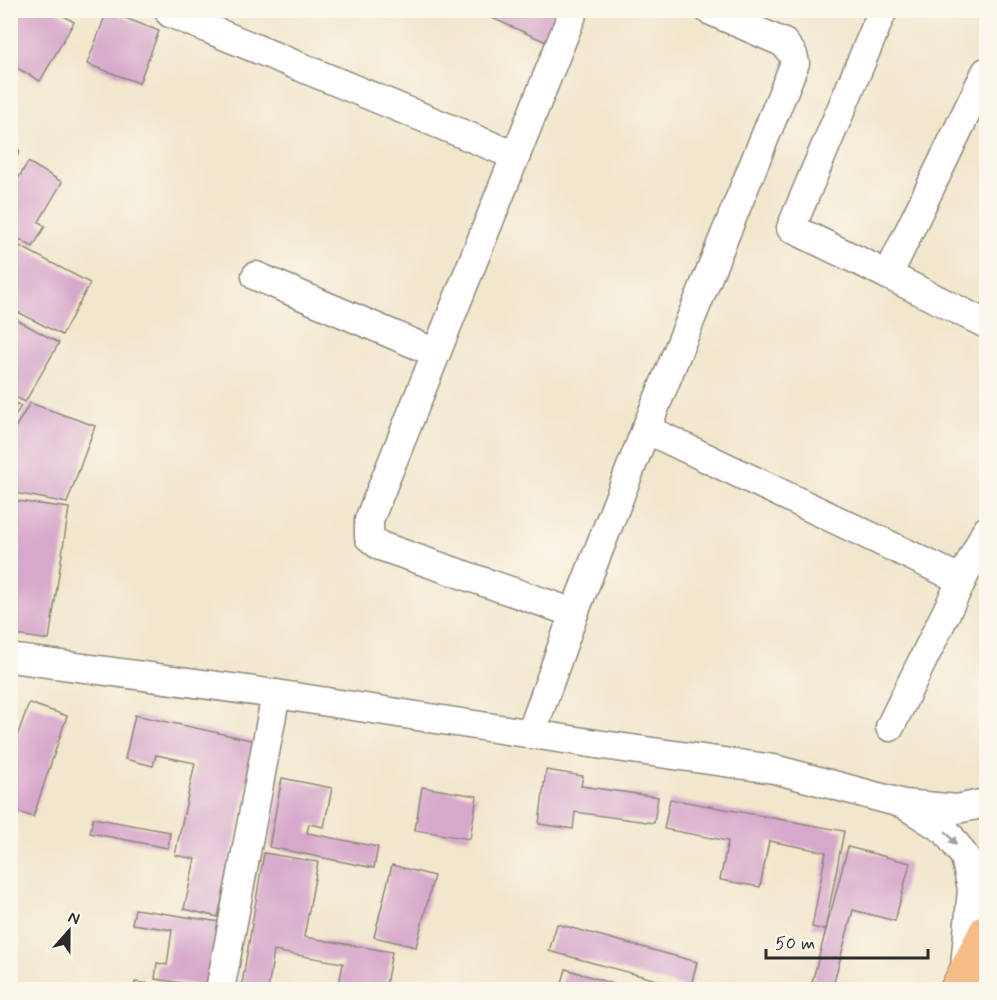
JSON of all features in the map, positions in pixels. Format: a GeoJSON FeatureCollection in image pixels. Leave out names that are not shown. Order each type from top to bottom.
{"type":"FeatureCollection","features":[{"type":"Feature","properties":{"kind":"highway"},"geometry":{"type":"LineString","coordinates":[[961,981],[987,931]]}},
{"type":"Feature","properties":{"kind":"street"},"geometry":{"type":"LineString","coordinates":[[574,10],[369,520],[369,537],[380,546],[574,613]]}},
{"type":"Feature","properties":{"kind":"street"},"geometry":{"type":"LineString","coordinates":[[531,734],[574,613],[646,429],[795,63],[793,55],[784,43],[709,10]]}},
{"type":"Feature","properties":{"kind":"street"},"geometry":{"type":"LineString","coordinates":[[883,10],[791,228],[987,324]]}},
{"type":"Feature","properties":{"kind":"street"},"geometry":{"type":"LineString","coordinates":[[170,13],[516,156]]}},
{"type":"Feature","properties":{"kind":"street"},"geometry":{"type":"LineString","coordinates":[[888,275],[987,72]]}},
{"type":"Feature","properties":{"kind":"street"},"geometry":{"type":"LineString","coordinates":[[255,276],[436,353]]}},
{"type":"Feature","properties":{"kind":"street"},"geometry":{"type":"LineString","coordinates":[[646,429],[962,580]]}},
{"type":"Feature","properties":{"kind":"street"},"geometry":{"type":"LineString","coordinates":[[890,727],[987,531]]}},
{"type":"Feature","properties":{"kind":"street"},"geometry":{"type":"LineString","coordinates":[[10,658],[276,694],[531,734],[774,768],[904,804],[957,809],[987,803]]}},
{"type":"Feature","properties":{"kind":"street"},"geometry":{"type":"LineString","coordinates":[[220,990],[276,694]]}},
{"type":"Feature","properties":{"kind":"street"},"geometry":{"type":"LineString","coordinates":[[904,804],[946,831],[965,857],[972,889],[961,981]]}},
{"type":"Feature","properties":{"kind":"building"},"geometry":{"type":"Polygon","coordinates":[[[10,10],[54,10],[74,22],[40,81],[10,64],[10,10]]]}},
{"type":"Feature","properties":{"kind":"building"},"geometry":{"type":"Polygon","coordinates":[[[474,10],[560,10],[546,42],[474,10]]]}},
{"type":"Feature","properties":{"kind":"building"},"geometry":{"type":"Polygon","coordinates":[[[107,11],[159,31],[139,83],[87,64],[107,11]]]}},
{"type":"Feature","properties":{"kind":"building"},"geometry":{"type":"Polygon","coordinates":[[[10,146],[20,151],[10,167],[10,146]]]}},
{"type":"Feature","properties":{"kind":"building"},"geometry":{"type":"Polygon","coordinates":[[[28,162],[62,182],[39,222],[45,226],[33,247],[10,234],[10,192],[28,162]]]}},
{"type":"Feature","properties":{"kind":"building"},"geometry":{"type":"Polygon","coordinates":[[[10,241],[90,283],[62,335],[10,308],[10,241]]]}},
{"type":"Feature","properties":{"kind":"building"},"geometry":{"type":"Polygon","coordinates":[[[10,316],[59,343],[25,402],[10,394],[10,316]]]}},
{"type":"Feature","properties":{"kind":"building"},"geometry":{"type":"Polygon","coordinates":[[[10,400],[21,406],[10,425],[10,400]]]}},
{"type":"Feature","properties":{"kind":"building"},"geometry":{"type":"Polygon","coordinates":[[[30,403],[95,426],[67,503],[10,492],[10,436],[30,403]]]}},
{"type":"Feature","properties":{"kind":"building"},"geometry":{"type":"Polygon","coordinates":[[[10,500],[69,508],[49,640],[10,634],[10,500]]]}},
{"type":"Feature","properties":{"kind":"building"},"geometry":{"type":"Polygon","coordinates":[[[29,703],[67,716],[33,817],[10,809],[10,756],[29,703]]]}},
{"type":"Feature","properties":{"kind":"building"},"geometry":{"type":"Polygon","coordinates":[[[135,715],[256,741],[218,917],[184,909],[195,859],[175,855],[195,763],[156,755],[153,766],[125,759],[135,715]]]}},
{"type":"Feature","properties":{"kind":"building"},"geometry":{"type":"Polygon","coordinates":[[[546,770],[583,776],[581,786],[658,797],[654,823],[575,812],[573,829],[539,824],[546,770]]]}},
{"type":"Feature","properties":{"kind":"building"},"geometry":{"type":"Polygon","coordinates":[[[282,778],[332,788],[324,827],[309,824],[307,833],[378,847],[374,868],[269,847],[282,778]]]}},
{"type":"Feature","properties":{"kind":"building"},"geometry":{"type":"Polygon","coordinates":[[[422,787],[477,796],[470,839],[415,830],[422,787]]]}},
{"type":"Feature","properties":{"kind":"building"},"geometry":{"type":"Polygon","coordinates":[[[670,799],[844,831],[825,930],[812,927],[826,852],[769,841],[760,887],[720,880],[728,841],[664,829],[670,799]]]}},
{"type":"Feature","properties":{"kind":"building"},"geometry":{"type":"Polygon","coordinates":[[[93,818],[170,832],[168,848],[90,833],[93,818]]]}},
{"type":"Feature","properties":{"kind":"building"},"geometry":{"type":"Polygon","coordinates":[[[848,847],[910,863],[895,921],[853,910],[832,990],[810,990],[848,847]]]}},
{"type":"Feature","properties":{"kind":"building"},"geometry":{"type":"Polygon","coordinates":[[[264,853],[318,862],[304,937],[392,952],[385,990],[338,990],[343,963],[274,951],[268,990],[241,990],[264,853]]]}},
{"type":"Feature","properties":{"kind":"building"},"geometry":{"type":"Polygon","coordinates":[[[392,865],[434,876],[416,947],[374,937],[392,865]]]}},
{"type":"Feature","properties":{"kind":"building"},"geometry":{"type":"Polygon","coordinates":[[[135,909],[220,922],[210,987],[155,979],[157,963],[167,965],[172,930],[132,924],[135,909]]]}},
{"type":"Feature","properties":{"kind":"building"},"geometry":{"type":"Polygon","coordinates":[[[557,924],[697,962],[690,989],[549,951],[557,924]]]}},
{"type":"Feature","properties":{"kind":"building"},"geometry":{"type":"Polygon","coordinates":[[[566,969],[616,985],[615,990],[560,990],[566,969]]]}},
{"type":"Feature","properties":{"kind":"building"},"geometry":{"type":"Polygon","coordinates":[[[135,982],[184,988],[183,990],[134,990],[135,982]]]}}]}
